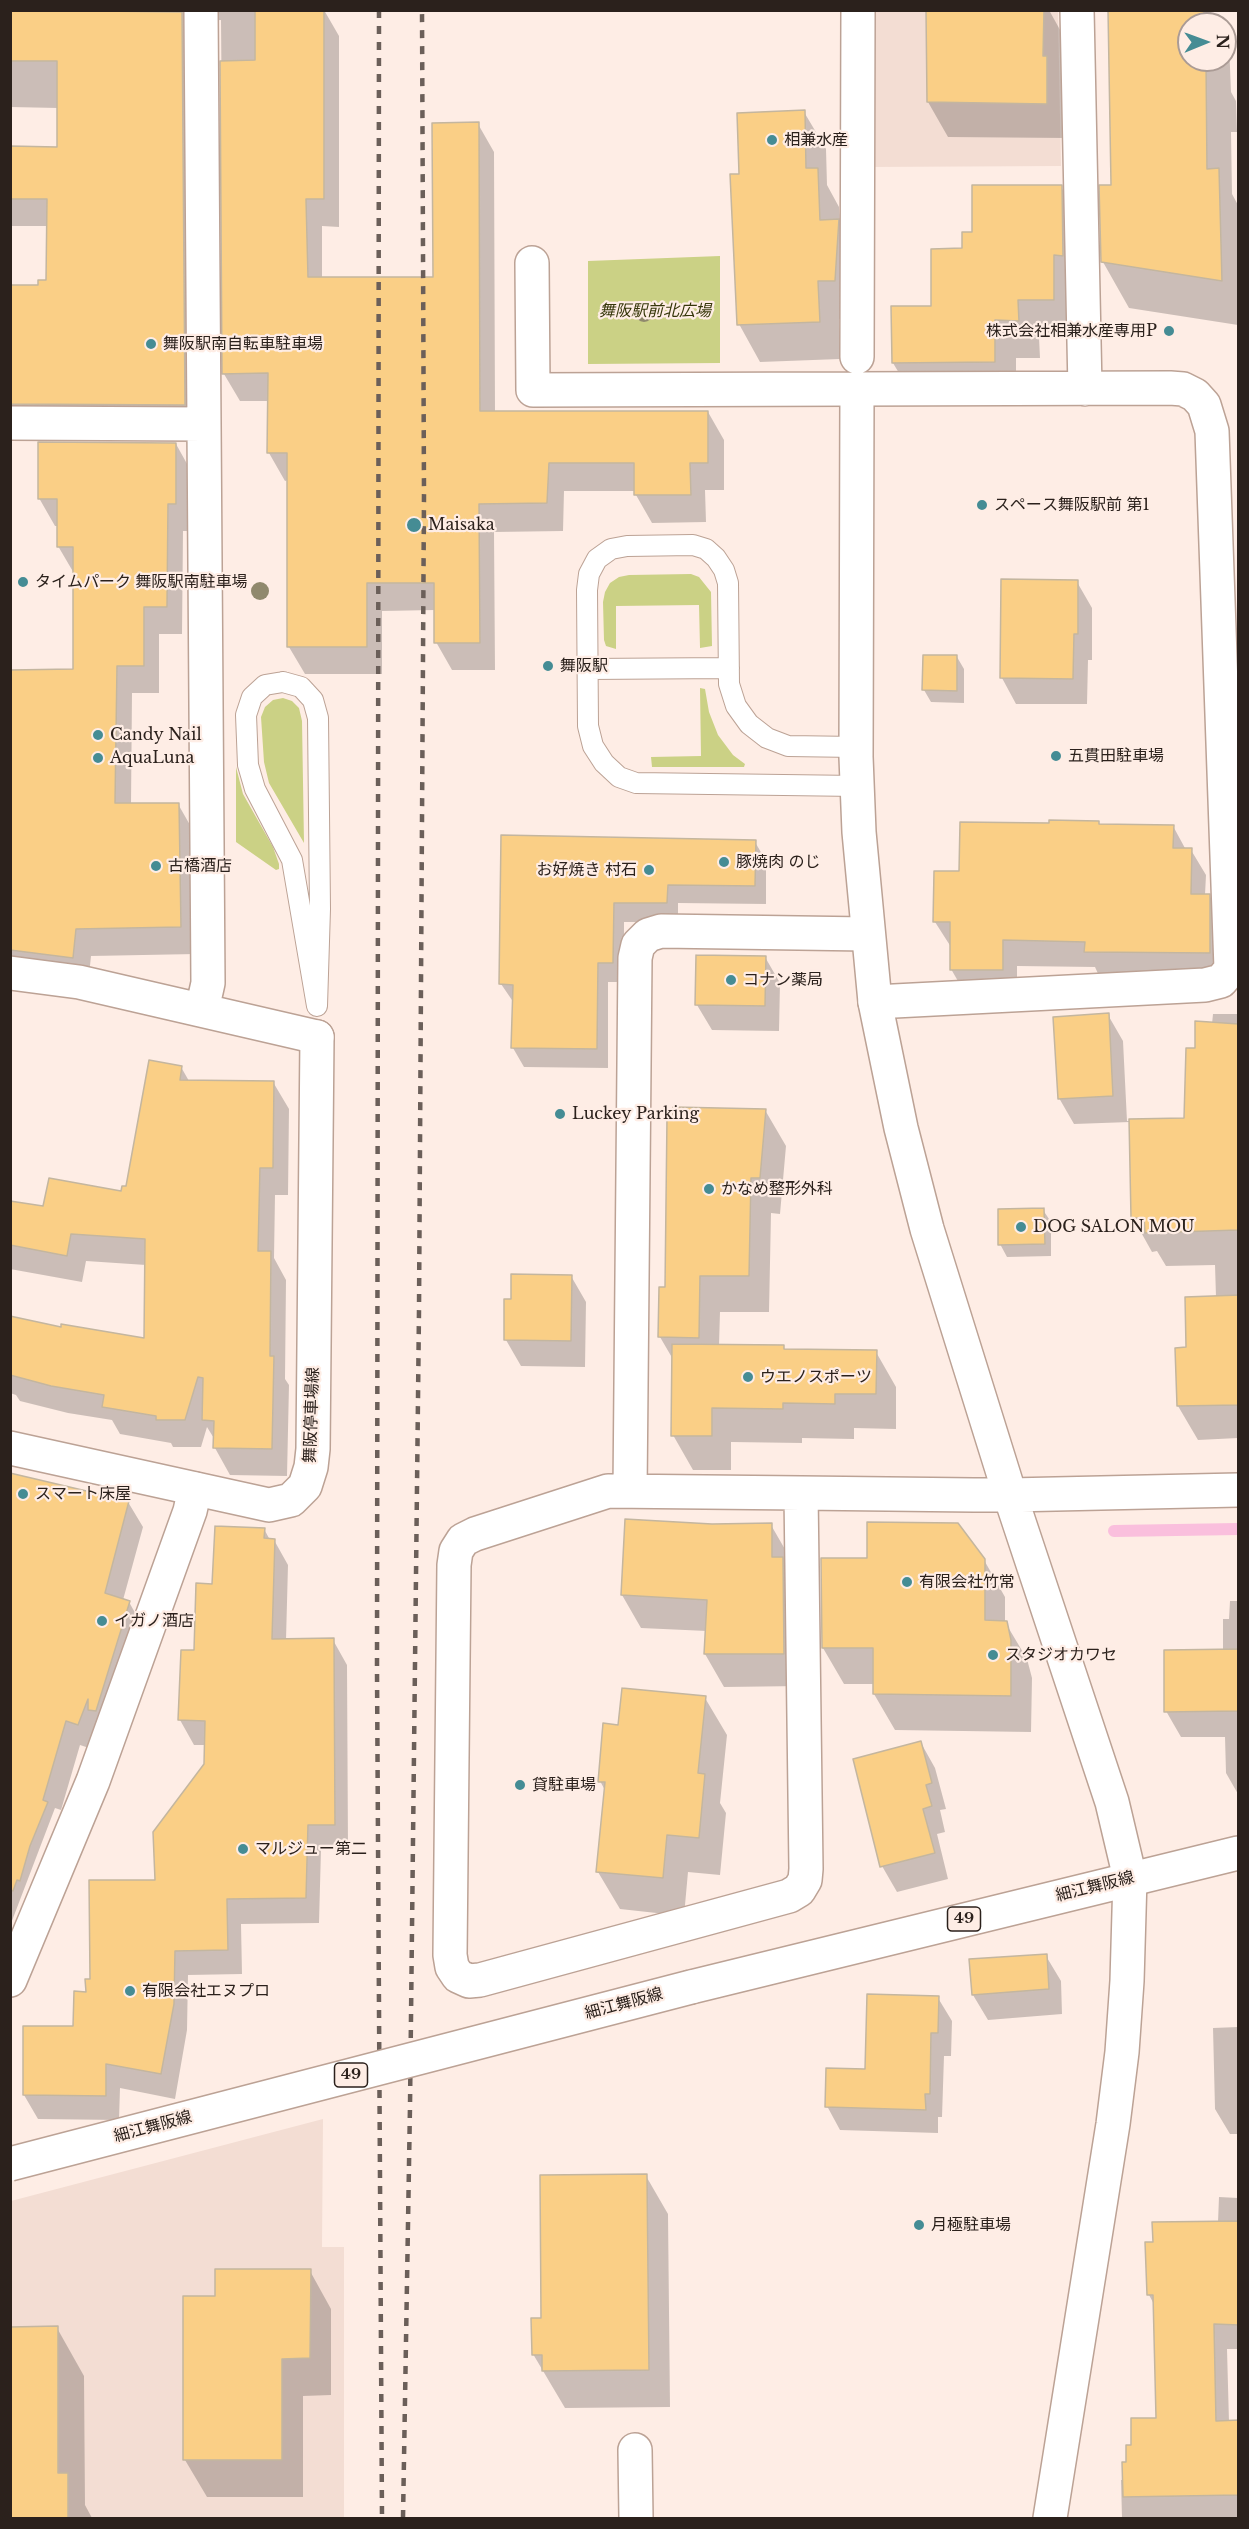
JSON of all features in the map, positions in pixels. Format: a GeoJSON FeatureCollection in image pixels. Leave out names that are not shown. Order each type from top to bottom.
{"type":"FeatureCollection","features":[{"type":"Feature","properties":{"kind":"street"},"geometry":{"type":"LineString","coordinates":[[201,10],[208,982],[202,1010]]}},
{"type":"Feature","properties":{"kind":"street"},"geometry":{"type":"LineString","coordinates":[[857,357],[858,10]]}},
{"type":"Feature","properties":{"kind":"street"},"geometry":{"type":"LineString","coordinates":[[1077,10],[1085,389]]}},
{"type":"Feature","properties":{"kind":"street"},"geometry":{"type":"LineString","coordinates":[[532,263],[533,390],[1183,389],[1195,395],[1204,405],[1210,418],[1212,431],[1225,757],[1230,969],[1221,981],[1205,985],[875,1002]]}},
{"type":"Feature","properties":{"kind":"street"},"geometry":{"type":"LineString","coordinates":[[857,389],[857,786],[867,934],[875,1002],[901,1128],[927,1229],[1010,1495],[1112,1802],[1130,1878],[1127,1981],[1114,2112],[1050,2518]]}},
{"type":"Feature","properties":{"kind":"street"},"geometry":{"type":"LineString","coordinates":[[10,423],[204,424]]}},
{"type":"Feature","properties":{"kind":"street"},"geometry":{"type":"LineString","coordinates":[[630,1491],[635,958],[638,945],[648,935],[661,932],[867,934]]}},
{"type":"Feature","properties":{"kind":"street"},"geometry":{"type":"LineString","coordinates":[[10,973],[79,982],[202,1010],[317,1022]]}},
{"type":"Feature","properties":{"kind":"street","name":"舞阪停車場線"},"geometry":{"type":"LineString","coordinates":[[10,1448],[269,1504],[291,1500],[305,1486],[311,1467],[317,1022]]}},
{"type":"Feature","properties":{"kind":"street"},"geometry":{"type":"LineString","coordinates":[[10,1980],[93,1781],[190,1511],[195,1489]]}},
{"type":"Feature","properties":{"kind":"street"},"geometry":{"type":"LineString","coordinates":[[801,1493],[806,1869],[805,1880],[799,1890],[789,1896],[480,1980],[469,1981],[458,1976],[452,1967],[450,1955],[456,1551],[463,1540],[475,1534],[608,1491],[1010,1495],[1239,1490]]}},
{"type":"Feature","properties":{"kind":"street","name":"細江舞阪線"},"geometry":{"type":"LineString","coordinates":[[10,2164],[691,1987],[1239,1853]]}},
{"type":"Feature","properties":{"kind":"street"},"geometry":{"type":"LineString","coordinates":[[635,2450],[636,2518]]}},
{"type":"Feature","properties":{"kind":"lane"},"geometry":{"type":"LineString","coordinates":[[856,747],[788,746],[767,738],[749,724],[736,706],[729,684],[728,583],[724,570],[706,549],[693,545],[627,546],[611,549],[597,559],[589,574],[587,591],[588,726],[593,746],[604,763],[619,777],[636,783],[857,786]]}},
{"type":"Feature","properties":{"kind":"lane"},"geometry":{"type":"LineString","coordinates":[[588,669],[729,668]]}},
{"type":"Feature","properties":{"kind":"lane"},"geometry":{"type":"LineString","coordinates":[[283,681],[301,687],[313,700],[318,718],[320,909],[317,1022],[292,860],[255,789],[247,757],[246,715],[252,697],[266,685],[283,681]]}},
{"type":"Feature","properties":{"kind":"shaded area"},"geometry":{"type":"Polygon","coordinates":[[[868,11],[1058,11],[1061,166],[868,167],[868,11]]]}},
{"type":"Feature","properties":{"kind":"shaded area"},"geometry":{"type":"Polygon","coordinates":[[[323,2119],[322,2247],[344,2247],[344,2518],[11,2518],[11,2201],[323,2119]]]}},
{"type":"Feature","properties":{"kind":"green space","name":"舞阪駅前北広場"},"geometry":{"type":"Polygon","coordinates":[[[720,256],[720,363],[588,364],[588,261],[720,256]]]}},
{"type":"Feature","properties":{"kind":"green space"},"geometry":{"type":"Polygon","coordinates":[[[691,574],[699,577],[711,592],[712,646],[700,648],[699,605],[616,606],[616,649],[606,646],[603,602],[610,583],[619,577],[629,575],[691,574]]]}},
{"type":"Feature","properties":{"kind":"green space"},"geometry":{"type":"Polygon","coordinates":[[[700,688],[705,689],[709,712],[718,735],[733,755],[745,764],[744,767],[652,767],[651,757],[701,756],[700,688]]]}},
{"type":"Feature","properties":{"kind":"green space"},"geometry":{"type":"Polygon","coordinates":[[[283,698],[292,701],[299,708],[302,721],[304,843],[269,783],[264,762],[261,717],[265,707],[273,700],[283,698]]]}},
{"type":"Feature","properties":{"kind":"green space"},"geometry":{"type":"Polygon","coordinates":[[[236,767],[243,794],[273,847],[279,869],[276,870],[236,842],[236,767]]]}},
{"type":"Feature","properties":{"kind":"building"},"geometry":{"type":"Polygon","coordinates":[[[10,10],[182,12],[185,405],[10,404],[10,285],[38,285],[38,280],[46,280],[47,199],[10,199],[10,146],[57,147],[57,61],[10,61],[10,10]]]}},
{"type":"Feature","properties":{"kind":"building"},"geometry":{"type":"Polygon","coordinates":[[[324,10],[324,199],[306,199],[308,277],[433,277],[432,123],[479,122],[480,411],[708,411],[708,463],[690,463],[691,495],[634,495],[634,463],[549,463],[547,503],[479,504],[480,643],[434,643],[434,583],[367,583],[367,647],[287,647],[287,453],[267,453],[268,373],[222,374],[220,61],[255,60],[255,11],[324,10]]]}},
{"type":"Feature","properties":{"kind":"building"},"geometry":{"type":"Polygon","coordinates":[[[926,10],[1044,10],[1043,56],[1047,56],[1047,104],[927,102],[926,10]]]}},
{"type":"Feature","properties":{"kind":"building"},"geometry":{"type":"Polygon","coordinates":[[[1108,10],[1204,10],[1204,12],[1177,12],[1177,72],[1206,72],[1207,169],[1219,168],[1222,281],[1101,262],[1099,185],[1111,185],[1108,10]]]}},
{"type":"Feature","properties":{"kind":"building"},"geometry":{"type":"Polygon","coordinates":[[[805,110],[806,168],[818,168],[820,220],[839,219],[835,281],[818,281],[820,322],[737,325],[730,174],[739,174],[737,113],[805,110]]]}},
{"type":"Feature","properties":{"kind":"building"},"geometry":{"type":"Polygon","coordinates":[[[972,185],[1062,185],[1063,256],[1054,255],[1054,300],[1018,300],[1019,321],[995,320],[995,362],[892,363],[891,306],[931,306],[931,249],[962,248],[962,232],[972,232],[972,185]]]}},
{"type":"Feature","properties":{"kind":"building"},"geometry":{"type":"Polygon","coordinates":[[[38,442],[176,443],[176,504],[168,504],[167,607],[144,607],[144,666],[117,666],[115,803],[179,803],[181,927],[76,929],[73,958],[10,950],[10,670],[73,669],[73,547],[57,547],[57,499],[38,499],[38,442]]]}},
{"type":"Feature","properties":{"kind":"building"},"geometry":{"type":"Polygon","coordinates":[[[1001,579],[1078,580],[1078,634],[1074,634],[1073,679],[1000,678],[1001,579]]]}},
{"type":"Feature","properties":{"kind":"building"},"geometry":{"type":"Polygon","coordinates":[[[923,655],[957,655],[957,691],[922,690],[923,655]]]}},
{"type":"Feature","properties":{"kind":"building"},"geometry":{"type":"Polygon","coordinates":[[[1049,820],[1099,821],[1099,824],[1174,825],[1173,848],[1192,848],[1191,894],[1210,894],[1210,953],[1084,952],[1085,942],[1003,940],[1003,970],[950,970],[950,922],[933,922],[934,871],[959,871],[960,822],[1049,823],[1049,820]]]}},
{"type":"Feature","properties":{"kind":"building"},"geometry":{"type":"Polygon","coordinates":[[[501,835],[756,840],[755,886],[668,885],[667,903],[614,903],[613,963],[598,963],[597,1049],[511,1048],[513,985],[499,984],[501,835]]]}},
{"type":"Feature","properties":{"kind":"building","name":"コナン薬局"},"geometry":{"type":"Polygon","coordinates":[[[696,955],[766,956],[765,1006],[695,1005],[696,955]]]}},
{"type":"Feature","properties":{"kind":"building"},"geometry":{"type":"Polygon","coordinates":[[[1109,1013],[1113,1096],[1058,1099],[1053,1017],[1109,1013]]]}},
{"type":"Feature","properties":{"kind":"building"},"geometry":{"type":"Polygon","coordinates":[[[1195,1021],[1239,1024],[1239,1230],[1145,1233],[1144,1218],[1131,1218],[1129,1119],[1184,1118],[1186,1048],[1195,1048],[1195,1021]]]}},
{"type":"Feature","properties":{"kind":"building"},"geometry":{"type":"Polygon","coordinates":[[[149,1060],[182,1066],[180,1080],[274,1081],[273,1168],[260,1168],[258,1251],[271,1251],[270,1356],[274,1356],[272,1449],[213,1448],[214,1421],[202,1420],[203,1378],[198,1377],[185,1420],[156,1420],[156,1416],[102,1407],[104,1395],[51,1386],[10,1375],[10,1316],[61,1327],[61,1324],[144,1338],[145,1239],[71,1234],[67,1256],[10,1245],[10,1201],[43,1206],[49,1178],[121,1191],[122,1186],[126,1186],[149,1060]]]}},
{"type":"Feature","properties":{"kind":"building","name":"かなめ整形外科"},"geometry":{"type":"Polygon","coordinates":[[[673,1107],[766,1109],[760,1178],[751,1178],[749,1276],[700,1276],[699,1338],[658,1337],[659,1287],[665,1287],[667,1117],[673,1117],[673,1107]]]}},
{"type":"Feature","properties":{"kind":"building"},"geometry":{"type":"Polygon","coordinates":[[[1044,1208],[1045,1244],[998,1245],[998,1209],[1044,1208]]]}},
{"type":"Feature","properties":{"kind":"building"},"geometry":{"type":"Polygon","coordinates":[[[511,1274],[572,1275],[571,1341],[504,1340],[504,1299],[511,1299],[511,1274]]]}},
{"type":"Feature","properties":{"kind":"building"},"geometry":{"type":"Polygon","coordinates":[[[1239,1295],[1239,1405],[1177,1406],[1175,1348],[1186,1347],[1185,1297],[1239,1295]]]}},
{"type":"Feature","properties":{"kind":"building"},"geometry":{"type":"Polygon","coordinates":[[[672,1344],[784,1345],[784,1349],[877,1350],[876,1394],[835,1394],[835,1404],[783,1403],[783,1409],[712,1408],[712,1436],[671,1436],[672,1344]]]}},
{"type":"Feature","properties":{"kind":"building"},"geometry":{"type":"Polygon","coordinates":[[[10,1473],[129,1501],[105,1593],[130,1601],[96,1711],[88,1710],[88,1699],[78,1725],[66,1721],[43,1800],[48,1802],[30,1846],[20,1881],[17,1880],[13,1891],[10,1890],[10,1473]]]}},
{"type":"Feature","properties":{"kind":"building"},"geometry":{"type":"Polygon","coordinates":[[[625,1519],[712,1524],[772,1523],[772,1557],[783,1557],[784,1654],[704,1654],[707,1600],[621,1595],[625,1519]]]}},
{"type":"Feature","properties":{"kind":"building"},"geometry":{"type":"Polygon","coordinates":[[[867,1522],[958,1523],[985,1559],[985,1620],[1007,1621],[1011,1640],[1011,1696],[873,1694],[873,1648],[822,1648],[821,1558],[867,1558],[867,1522]]]}},
{"type":"Feature","properties":{"kind":"building"},"geometry":{"type":"Polygon","coordinates":[[[215,1526],[265,1528],[264,1538],[275,1539],[272,1639],[334,1638],[335,1825],[308,1825],[306,1898],[227,1899],[228,1950],[175,1951],[174,2004],[161,2074],[106,2064],[106,2096],[23,2095],[23,2026],[73,2026],[74,1991],[86,1992],[85,1979],[90,1979],[89,1880],[155,1880],[153,1832],[204,1764],[205,1721],[178,1720],[181,1650],[194,1650],[196,1583],[212,1584],[215,1526]]]}},
{"type":"Feature","properties":{"kind":"building"},"geometry":{"type":"Polygon","coordinates":[[[1239,1649],[1239,1711],[1164,1712],[1164,1650],[1239,1649]]]}},
{"type":"Feature","properties":{"kind":"building"},"geometry":{"type":"Polygon","coordinates":[[[622,1688],[706,1696],[698,1773],[705,1774],[699,1838],[667,1835],[663,1878],[596,1872],[605,1782],[598,1782],[603,1723],[618,1725],[622,1688]]]}},
{"type":"Feature","properties":{"kind":"building"},"geometry":{"type":"Polygon","coordinates":[[[921,1741],[932,1783],[926,1785],[932,1806],[923,1809],[935,1853],[880,1867],[853,1759],[921,1741]]]}},
{"type":"Feature","properties":{"kind":"building"},"geometry":{"type":"Polygon","coordinates":[[[1047,1954],[1049,1989],[972,1995],[969,1959],[1047,1954]]]}},
{"type":"Feature","properties":{"kind":"building"},"geometry":{"type":"Polygon","coordinates":[[[867,1994],[939,1996],[938,2033],[931,2033],[930,2094],[925,2094],[926,2110],[825,2107],[826,2068],[865,2069],[867,1994]]]}},
{"type":"Feature","properties":{"kind":"building"},"geometry":{"type":"Polygon","coordinates":[[[647,2174],[649,2370],[542,2371],[542,2355],[532,2355],[531,2318],[541,2318],[540,2175],[647,2174]]]}},
{"type":"Feature","properties":{"kind":"building"},"geometry":{"type":"Polygon","coordinates":[[[1239,2221],[1239,2325],[1214,2324],[1216,2421],[1239,2420],[1239,2495],[1123,2497],[1122,2462],[1126,2462],[1126,2445],[1131,2445],[1131,2418],[1156,2418],[1153,2295],[1147,2295],[1145,2242],[1153,2242],[1152,2222],[1239,2221]]]}},
{"type":"Feature","properties":{"kind":"building"},"geometry":{"type":"Polygon","coordinates":[[[215,2269],[311,2269],[310,2358],[282,2359],[282,2460],[183,2460],[183,2296],[215,2296],[215,2269]]]}},
{"type":"Feature","properties":{"kind":"building"},"geometry":{"type":"Polygon","coordinates":[[[58,2326],[58,2473],[68,2473],[68,2518],[10,2518],[10,2327],[58,2326]]]}},
{"type":"Feature","properties":{"kind":"waterway"},"geometry":{"type":"LineString","coordinates":[[1114,1531],[1238,1529]]}},
{"type":"Feature","properties":{"kind":"railway"},"geometry":{"type":"LineString","coordinates":[[379,10],[377,1670],[382,2518]]}},
{"type":"Feature","properties":{"kind":"railway"},"geometry":{"type":"LineString","coordinates":[[403,2518],[419,1310],[424,494],[422,10]]}},
{"type":"Feature","properties":{"kind":"place","name":"相兼水産"},"geometry":{"type":"Point","coordinates":[772,140]}},
{"type":"Feature","properties":{"kind":"place","name":"株式会社相兼水産専用P"},"geometry":{"type":"Point","coordinates":[1169,331]}},
{"type":"Feature","properties":{"kind":"place","name":"舞阪駅南自転車駐車場"},"geometry":{"type":"Point","coordinates":[151,344]}},
{"type":"Feature","properties":{"kind":"place","name":"スペース舞阪駅前 第1"},"geometry":{"type":"Point","coordinates":[982,505]}},
{"type":"Feature","properties":{"kind":"place","name":"Maisaka"},"geometry":{"type":"Point","coordinates":[414,525]}},
{"type":"Feature","properties":{"kind":"place","name":"タイムパーク 舞阪駅南駐車場"},"geometry":{"type":"Point","coordinates":[23,582]}},
{"type":"Feature","properties":{"kind":"place","name":"舞阪駅"},"geometry":{"type":"Point","coordinates":[548,666]}},
{"type":"Feature","properties":{"kind":"place","name":"Candy Nail"},"geometry":{"type":"Point","coordinates":[98,735]}},
{"type":"Feature","properties":{"kind":"place","name":"五貫田駐車場"},"geometry":{"type":"Point","coordinates":[1056,756]}},
{"type":"Feature","properties":{"kind":"place","name":"AquaLuna"},"geometry":{"type":"Point","coordinates":[98,758]}},
{"type":"Feature","properties":{"kind":"place","name":"豚焼肉 のじ"},"geometry":{"type":"Point","coordinates":[724,862]}},
{"type":"Feature","properties":{"kind":"place","name":"古橋酒店"},"geometry":{"type":"Point","coordinates":[156,866]}},
{"type":"Feature","properties":{"kind":"place","name":"お好焼き 村石"},"geometry":{"type":"Point","coordinates":[649,870]}},
{"type":"Feature","properties":{"kind":"place","name":"コナン薬局"},"geometry":{"type":"Point","coordinates":[731,980]}},
{"type":"Feature","properties":{"kind":"place","name":"Luckey Parking"},"geometry":{"type":"Point","coordinates":[560,1114]}},
{"type":"Feature","properties":{"kind":"place","name":"かなめ整形外科"},"geometry":{"type":"Point","coordinates":[709,1189]}},
{"type":"Feature","properties":{"kind":"place","name":"DOG SALON MOU"},"geometry":{"type":"Point","coordinates":[1021,1227]}},
{"type":"Feature","properties":{"kind":"place","name":"ウエノスポーツ"},"geometry":{"type":"Point","coordinates":[748,1377]}},
{"type":"Feature","properties":{"kind":"place","name":"スマート床屋"},"geometry":{"type":"Point","coordinates":[23,1494]}},
{"type":"Feature","properties":{"kind":"place","name":"有限会社竹常"},"geometry":{"type":"Point","coordinates":[907,1582]}},
{"type":"Feature","properties":{"kind":"place","name":"イガノ酒店"},"geometry":{"type":"Point","coordinates":[102,1621]}},
{"type":"Feature","properties":{"kind":"place","name":"スタジオカワセ"},"geometry":{"type":"Point","coordinates":[993,1655]}},
{"type":"Feature","properties":{"kind":"place","name":"貸駐車場"},"geometry":{"type":"Point","coordinates":[520,1785]}},
{"type":"Feature","properties":{"kind":"place","name":"マルジュー第二"},"geometry":{"type":"Point","coordinates":[243,1849]}},
{"type":"Feature","properties":{"kind":"place","name":"有限会社エヌプロ"},"geometry":{"type":"Point","coordinates":[130,1991]}},
{"type":"Feature","properties":{"kind":"place","name":"月極駐車場"},"geometry":{"type":"Point","coordinates":[919,2225]}}]}
